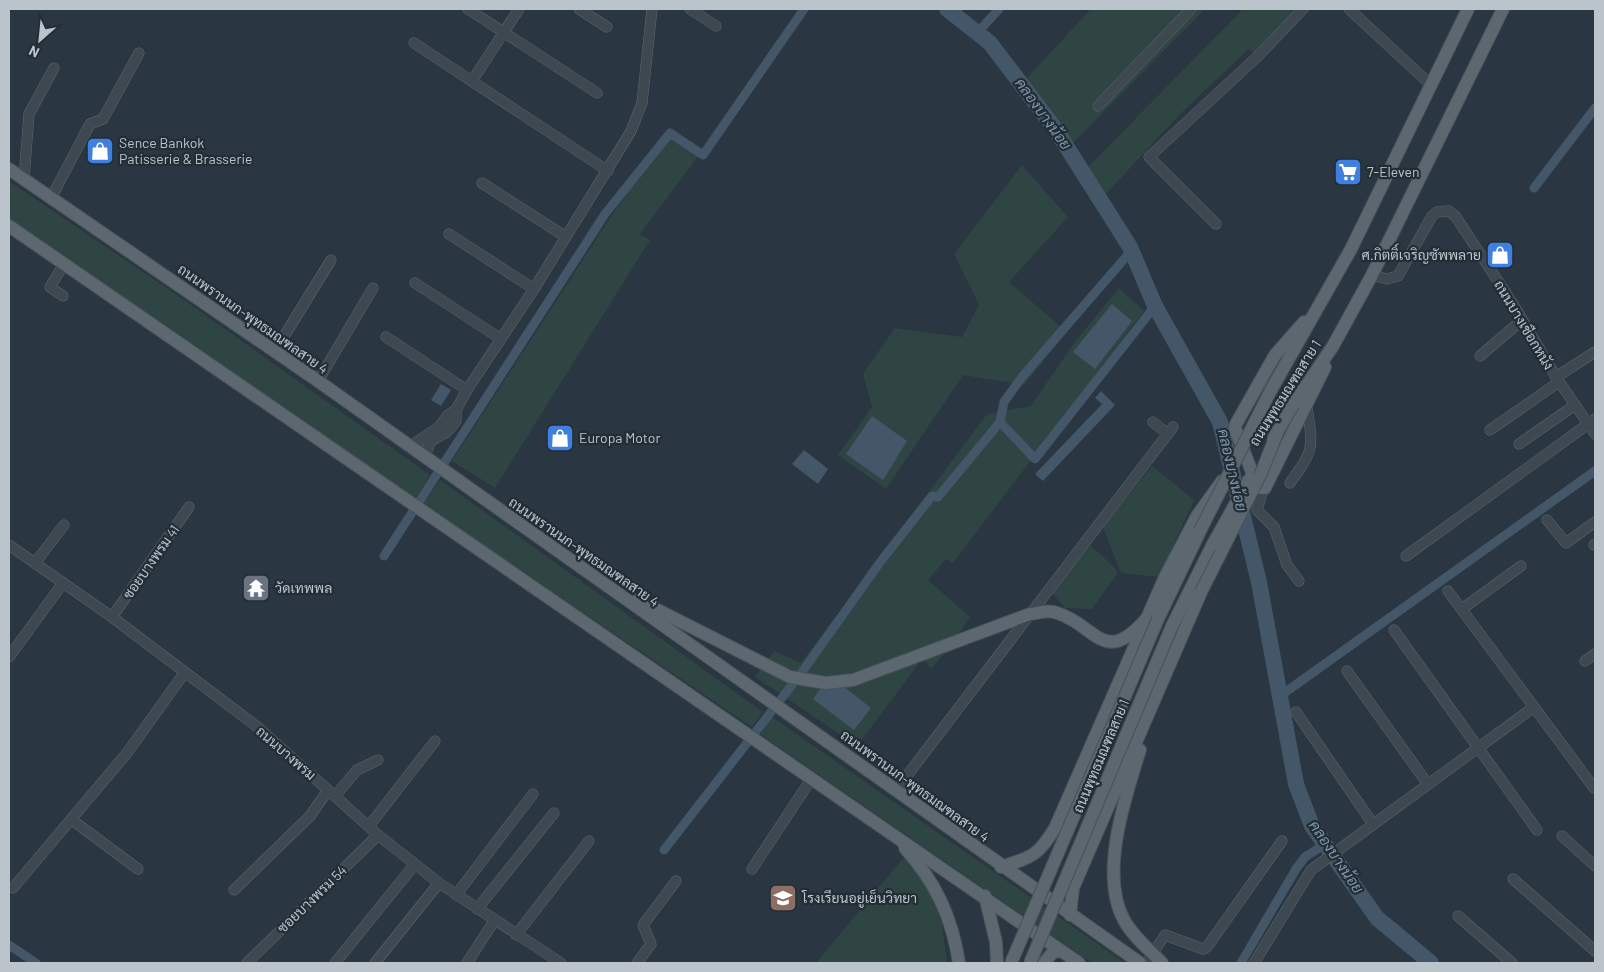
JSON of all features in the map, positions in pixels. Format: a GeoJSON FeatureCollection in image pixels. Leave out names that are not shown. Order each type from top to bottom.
{"type":"FeatureCollection","features":[{"type":"Feature","properties":{"kind":"main road","name":"ถนนพุทธมณฑลสาย 1"},"geometry":{"type":"LineString","coordinates":[[1011,963],[1152,618],[1200,531],[1226,475],[1271,390],[1351,249],[1468,9]]}},
{"type":"Feature","properties":{"kind":"main road","name":"ถนนพุทธมณฑลสาย 1"},"geometry":{"type":"LineString","coordinates":[[1030,963],[1172,626],[1213,544],[1293,404],[1333,346],[1372,275],[1503,9]]}},
{"type":"Feature","properties":{"kind":"main road","name":"ถนนพรานนก-พุทธมณฑลสาย 4"},"geometry":{"type":"LineString","coordinates":[[9,169],[318,381],[896,790],[1001,867],[1140,963]]}},
{"type":"Feature","properties":{"kind":"main road"},"geometry":{"type":"LineString","coordinates":[[9,226],[985,896],[1079,963]]}},
{"type":"Feature","properties":{"kind":"main road"},"geometry":{"type":"LineString","coordinates":[[1318,308],[1275,356],[1237,421],[1235,428],[1257,487],[1263,489],[1306,407],[1333,346]]}},
{"type":"Feature","properties":{"kind":"main road"},"geometry":{"type":"LineString","coordinates":[[1070,915],[1073,888],[1201,592],[1262,471],[1277,433]]}},
{"type":"Feature","properties":{"kind":"main road"},"geometry":{"type":"LineString","coordinates":[[1001,867],[1032,857],[1045,844],[1072,791],[1152,618],[1164,578],[1197,516],[1226,475]]}},
{"type":"Feature","properties":{"kind":"main road"},"geometry":{"type":"LineString","coordinates":[[601,582],[796,679],[826,683],[853,680],[1030,614],[1054,612],[1099,638],[1114,642],[1131,636],[1152,618]]}},
{"type":"Feature","properties":{"kind":"main road"},"geometry":{"type":"LineString","coordinates":[[1162,963],[1149,958],[1124,921],[1116,902],[1114,848],[1137,760],[1165,676]]}},
{"type":"Feature","properties":{"kind":"main road"},"geometry":{"type":"LineString","coordinates":[[1072,791],[1072,803],[1077,812],[1090,818],[1097,818],[1105,814]]}},
{"type":"Feature","properties":{"kind":"main road"},"geometry":{"type":"LineString","coordinates":[[892,833],[926,871],[937,891],[950,927],[959,963]]}},
{"type":"Feature","properties":{"kind":"main road"},"geometry":{"type":"LineString","coordinates":[[985,896],[996,942],[997,963]]}},
{"type":"Feature","properties":{"kind":"main road"},"geometry":{"type":"LineString","coordinates":[[1044,963],[1053,952],[1061,951]]}},
{"type":"Feature","properties":{"kind":"street"},"geometry":{"type":"LineString","coordinates":[[468,9],[597,93]]}},
{"type":"Feature","properties":{"kind":"street"},"geometry":{"type":"LineString","coordinates":[[472,81],[519,9]]}},
{"type":"Feature","properties":{"kind":"street"},"geometry":{"type":"LineString","coordinates":[[579,9],[606,27]]}},
{"type":"Feature","properties":{"kind":"street"},"geometry":{"type":"LineString","coordinates":[[424,457],[431,440],[447,432],[456,420],[456,410],[467,390],[534,289],[631,131],[642,103],[652,9]]}},
{"type":"Feature","properties":{"kind":"street"},"geometry":{"type":"LineString","coordinates":[[690,9],[716,26]]}},
{"type":"Feature","properties":{"kind":"street"},"geometry":{"type":"LineString","coordinates":[[1098,106],[1191,9]]}},
{"type":"Feature","properties":{"kind":"street"},"geometry":{"type":"LineString","coordinates":[[1216,224],[1149,158],[1257,57],[1302,9]]}},
{"type":"Feature","properties":{"kind":"street"},"geometry":{"type":"LineString","coordinates":[[1349,9],[1431,85]]}},
{"type":"Feature","properties":{"kind":"street"},"geometry":{"type":"LineString","coordinates":[[414,43],[608,171]]}},
{"type":"Feature","properties":{"kind":"street"},"geometry":{"type":"LineString","coordinates":[[51,198],[90,124],[103,119],[139,53]]}},
{"type":"Feature","properties":{"kind":"street"},"geometry":{"type":"LineString","coordinates":[[24,179],[29,114],[54,68]]}},
{"type":"Feature","properties":{"kind":"street"},"geometry":{"type":"LineString","coordinates":[[482,183],[566,237]]}},
{"type":"Feature","properties":{"kind":"street","name":"ถนนบางเชือกหนัง"},"geometry":{"type":"LineString","coordinates":[[1372,275],[1387,279],[1398,276],[1432,216],[1438,212],[1448,211],[1456,217],[1522,320],[1557,380],[1575,405],[1592,422],[1595,434]]}},
{"type":"Feature","properties":{"kind":"street"},"geometry":{"type":"LineString","coordinates":[[449,234],[534,289]]}},
{"type":"Feature","properties":{"kind":"street"},"geometry":{"type":"LineString","coordinates":[[275,351],[331,260]]}},
{"type":"Feature","properties":{"kind":"street"},"geometry":{"type":"LineString","coordinates":[[63,296],[50,287],[64,264]]}},
{"type":"Feature","properties":{"kind":"street"},"geometry":{"type":"LineString","coordinates":[[415,283],[501,339]]}},
{"type":"Feature","properties":{"kind":"street"},"geometry":{"type":"LineString","coordinates":[[318,381],[373,288]]}},
{"type":"Feature","properties":{"kind":"street"},"geometry":{"type":"LineString","coordinates":[[1480,356],[1522,320]]}},
{"type":"Feature","properties":{"kind":"street"},"geometry":{"type":"LineString","coordinates":[[386,337],[467,390]]}},
{"type":"Feature","properties":{"kind":"street"},"geometry":{"type":"LineString","coordinates":[[1490,430],[1595,352]]}},
{"type":"Feature","properties":{"kind":"street"},"geometry":{"type":"LineString","coordinates":[[1519,444],[1575,405]]}},
{"type":"Feature","properties":{"kind":"street"},"geometry":{"type":"LineString","coordinates":[[1290,483],[1310,456],[1312,438],[1306,407]]}},
{"type":"Feature","properties":{"kind":"street"},"geometry":{"type":"LineString","coordinates":[[409,446],[439,427],[448,415],[456,410]]}},
{"type":"Feature","properties":{"kind":"street"},"geometry":{"type":"LineString","coordinates":[[896,790],[1171,431],[1153,422]]}},
{"type":"Feature","properties":{"kind":"street"},"geometry":{"type":"LineString","coordinates":[[1406,556],[1592,422]]}},
{"type":"Feature","properties":{"kind":"street"},"geometry":{"type":"LineString","coordinates":[[1263,489],[1257,510],[1274,527],[1287,565],[1299,581]]}},
{"type":"Feature","properties":{"kind":"street","name":"ซอยบางพรม 41"},"geometry":{"type":"LineString","coordinates":[[112,617],[189,507]]}},
{"type":"Feature","properties":{"kind":"street"},"geometry":{"type":"LineString","coordinates":[[1547,520],[1566,543],[1595,522]]}},
{"type":"Feature","properties":{"kind":"street"},"geometry":{"type":"LineString","coordinates":[[35,563],[64,525]]}},
{"type":"Feature","properties":{"kind":"street","name":"ถนนบางพรม"},"geometry":{"type":"LineString","coordinates":[[9,547],[112,617],[260,729],[378,835],[439,883],[494,921],[561,963]]}},
{"type":"Feature","properties":{"kind":"street"},"geometry":{"type":"LineString","coordinates":[[1462,609],[1522,566]]}},
{"type":"Feature","properties":{"kind":"street"},"geometry":{"type":"LineString","coordinates":[[9,657],[63,583]]}},
{"type":"Feature","properties":{"kind":"street"},"geometry":{"type":"LineString","coordinates":[[1448,591],[1594,788]]}},
{"type":"Feature","properties":{"kind":"street"},"geometry":{"type":"LineString","coordinates":[[1394,630],[1537,830]]}},
{"type":"Feature","properties":{"kind":"street"},"geometry":{"type":"LineString","coordinates":[[1584,661],[1595,654]]}},
{"type":"Feature","properties":{"kind":"street"},"geometry":{"type":"LineString","coordinates":[[1347,671],[1427,784]]}},
{"type":"Feature","properties":{"kind":"street"},"geometry":{"type":"LineString","coordinates":[[13,888],[128,754],[185,672]]}},
{"type":"Feature","properties":{"kind":"street"},"geometry":{"type":"LineString","coordinates":[[1254,963],[1311,870],[1534,707]]}},
{"type":"Feature","properties":{"kind":"street"},"geometry":{"type":"LineString","coordinates":[[1296,712],[1373,824]]}},
{"type":"Feature","properties":{"kind":"street"},"geometry":{"type":"LineString","coordinates":[[369,826],[435,740]]}},
{"type":"Feature","properties":{"kind":"street"},"geometry":{"type":"LineString","coordinates":[[234,890],[357,770],[378,760]]}},
{"type":"Feature","properties":{"kind":"street"},"geometry":{"type":"LineString","coordinates":[[752,869],[812,778]]}},
{"type":"Feature","properties":{"kind":"street"},"geometry":{"type":"LineString","coordinates":[[456,895],[533,794]]}},
{"type":"Feature","properties":{"kind":"street"},"geometry":{"type":"LineString","coordinates":[[477,909],[554,813]]}},
{"type":"Feature","properties":{"kind":"street"},"geometry":{"type":"LineString","coordinates":[[72,820],[138,869]]}},
{"type":"Feature","properties":{"kind":"street","name":"ซอยบางพรม 54"},"geometry":{"type":"LineString","coordinates":[[247,963],[378,835]]}},
{"type":"Feature","properties":{"kind":"street"},"geometry":{"type":"LineString","coordinates":[[1562,836],[1595,866]]}},
{"type":"Feature","properties":{"kind":"street"},"geometry":{"type":"LineString","coordinates":[[516,935],[589,841]]}},
{"type":"Feature","properties":{"kind":"street"},"geometry":{"type":"LineString","coordinates":[[1149,958],[1165,935],[1203,949],[1207,947],[1282,841]]}},
{"type":"Feature","properties":{"kind":"street"},"geometry":{"type":"LineString","coordinates":[[335,963],[415,864]]}},
{"type":"Feature","properties":{"kind":"street"},"geometry":{"type":"LineString","coordinates":[[1513,878],[1595,951]]}},
{"type":"Feature","properties":{"kind":"street"},"geometry":{"type":"LineString","coordinates":[[637,963],[651,944],[642,925],[676,881]]}},
{"type":"Feature","properties":{"kind":"street"},"geometry":{"type":"LineString","coordinates":[[375,963],[439,883]]}},
{"type":"Feature","properties":{"kind":"street"},"geometry":{"type":"LineString","coordinates":[[1458,916],[1512,963]]}},
{"type":"Feature","properties":{"kind":"street"},"geometry":{"type":"LineString","coordinates":[[467,963],[494,921]]}},
{"type":"Feature","properties":{"kind":"green space"},"geometry":{"type":"Polygon","coordinates":[[[1091,9],[1205,9],[1073,143],[1026,79],[1091,9]]]}},
{"type":"Feature","properties":{"kind":"green space"},"geometry":{"type":"Polygon","coordinates":[[[1243,9],[1295,9],[1254,53],[1249,49],[1181,113],[1105,195],[1087,168],[1243,9]]]}},
{"type":"Feature","properties":{"kind":"green space"},"geometry":{"type":"Polygon","coordinates":[[[670,134],[699,155],[640,234],[650,240],[495,488],[452,461],[612,215],[670,134]]]}},
{"type":"Feature","properties":{"kind":"green space"},"geometry":{"type":"Polygon","coordinates":[[[1022,165],[1068,217],[1009,282],[1067,332],[1024,385],[963,375],[886,489],[838,455],[872,407],[863,374],[895,328],[962,337],[979,305],[954,254],[1022,165]]]}},
{"type":"Feature","properties":{"kind":"green space"},"geometry":{"type":"Polygon","coordinates":[[[9,181],[187,302],[430,475],[415,498],[9,218],[9,181]]]}},
{"type":"Feature","properties":{"kind":"green space"},"geometry":{"type":"Polygon","coordinates":[[[1119,288],[1144,311],[953,563],[946,559],[928,580],[970,617],[949,648],[931,669],[923,658],[857,746],[755,677],[774,651],[801,663],[987,414],[1031,406],[1074,343],[1119,288]]]}},
{"type":"Feature","properties":{"kind":"green space"},"geometry":{"type":"Polygon","coordinates":[[[1152,466],[1194,500],[1159,577],[1121,573],[1103,527],[1152,466]]]}},
{"type":"Feature","properties":{"kind":"green space"},"geometry":{"type":"Polygon","coordinates":[[[440,480],[763,712],[752,727],[423,504],[440,480]]]}},
{"type":"Feature","properties":{"kind":"green space"},"geometry":{"type":"Polygon","coordinates":[[[1089,544],[1115,568],[1117,574],[1092,609],[1065,608],[1051,592],[1089,544]]]}},
{"type":"Feature","properties":{"kind":"green space"},"geometry":{"type":"Polygon","coordinates":[[[772,717],[1125,963],[1092,963],[760,734],[772,717]]]}},
{"type":"Feature","properties":{"kind":"green space"},"geometry":{"type":"Polygon","coordinates":[[[905,856],[926,871],[942,924],[947,963],[816,963],[905,856]]]}},
{"type":"Feature","properties":{"kind":"water"},"geometry":{"type":"Polygon","coordinates":[[[1112,304],[1132,321],[1095,369],[1073,352],[1112,304]]]}},
{"type":"Feature","properties":{"kind":"water"},"geometry":{"type":"Polygon","coordinates":[[[441,384],[451,390],[441,406],[431,400],[441,384]]]}},
{"type":"Feature","properties":{"kind":"water"},"geometry":{"type":"Polygon","coordinates":[[[1101,391],[1115,405],[1043,481],[1035,474],[1102,404],[1095,398],[1101,391]]]}},
{"type":"Feature","properties":{"kind":"water"},"geometry":{"type":"Polygon","coordinates":[[[872,416],[907,441],[883,480],[846,454],[872,416]]]}},
{"type":"Feature","properties":{"kind":"water"},"geometry":{"type":"Polygon","coordinates":[[[804,450],[828,469],[818,484],[792,464],[804,450]]]}},
{"type":"Feature","properties":{"kind":"water"},"geometry":{"type":"Polygon","coordinates":[[[830,676],[871,708],[854,730],[813,699],[830,676]]]}},
{"type":"Feature","properties":{"kind":"waterway"},"geometry":{"type":"LineString","coordinates":[[384,556],[605,214],[670,133],[703,155],[804,9]]}},
{"type":"Feature","properties":{"kind":"waterway","name":"คลองบางน้อย"},"geometry":{"type":"LineString","coordinates":[[947,9],[990,43],[1056,130],[1130,247],[1155,306],[1220,422],[1259,582],[1296,784],[1312,826],[1377,918],[1431,963]]}},
{"type":"Feature","properties":{"kind":"waterway"},"geometry":{"type":"LineString","coordinates":[[977,33],[999,9]]}},
{"type":"Feature","properties":{"kind":"waterway"},"geometry":{"type":"LineString","coordinates":[[1534,188],[1595,108]]}},
{"type":"Feature","properties":{"kind":"waterway"},"geometry":{"type":"LineString","coordinates":[[1000,422],[1004,402],[1022,377],[1132,250]]}},
{"type":"Feature","properties":{"kind":"waterway"},"geometry":{"type":"LineString","coordinates":[[664,850],[802,672],[881,561],[932,496],[938,497],[1000,422],[1035,459],[1155,306]]}},
{"type":"Feature","properties":{"kind":"waterway"},"geometry":{"type":"LineString","coordinates":[[1280,696],[1595,471]]}},
{"type":"Feature","properties":{"kind":"waterway"},"geometry":{"type":"LineString","coordinates":[[1241,963],[1296,869],[1305,857],[1325,844]]}},
{"type":"Feature","properties":{"kind":"waterway"},"geometry":{"type":"LineString","coordinates":[[9,945],[36,963]]}},
{"type":"Feature","properties":{"kind":"place","name":"Sence Bankok Patisserie & Brasserie"},"geometry":{"type":"Point","coordinates":[100,151]}},
{"type":"Feature","properties":{"kind":"place","name":"7-Eleven"},"geometry":{"type":"Point","coordinates":[1348,172]}},
{"type":"Feature","properties":{"kind":"place","name":"ศ.กิตติ์เจริญซัพพลาย"},"geometry":{"type":"Point","coordinates":[1500,255]}},
{"type":"Feature","properties":{"kind":"place","name":"Europa Motor"},"geometry":{"type":"Point","coordinates":[560,438]}},
{"type":"Feature","properties":{"kind":"place","name":"วัดเทพพล"},"geometry":{"type":"Point","coordinates":[256,588]}},
{"type":"Feature","properties":{"kind":"place","name":"โรงเรียนอยู่เย็นวิทยา"},"geometry":{"type":"Point","coordinates":[783,898]}}]}
